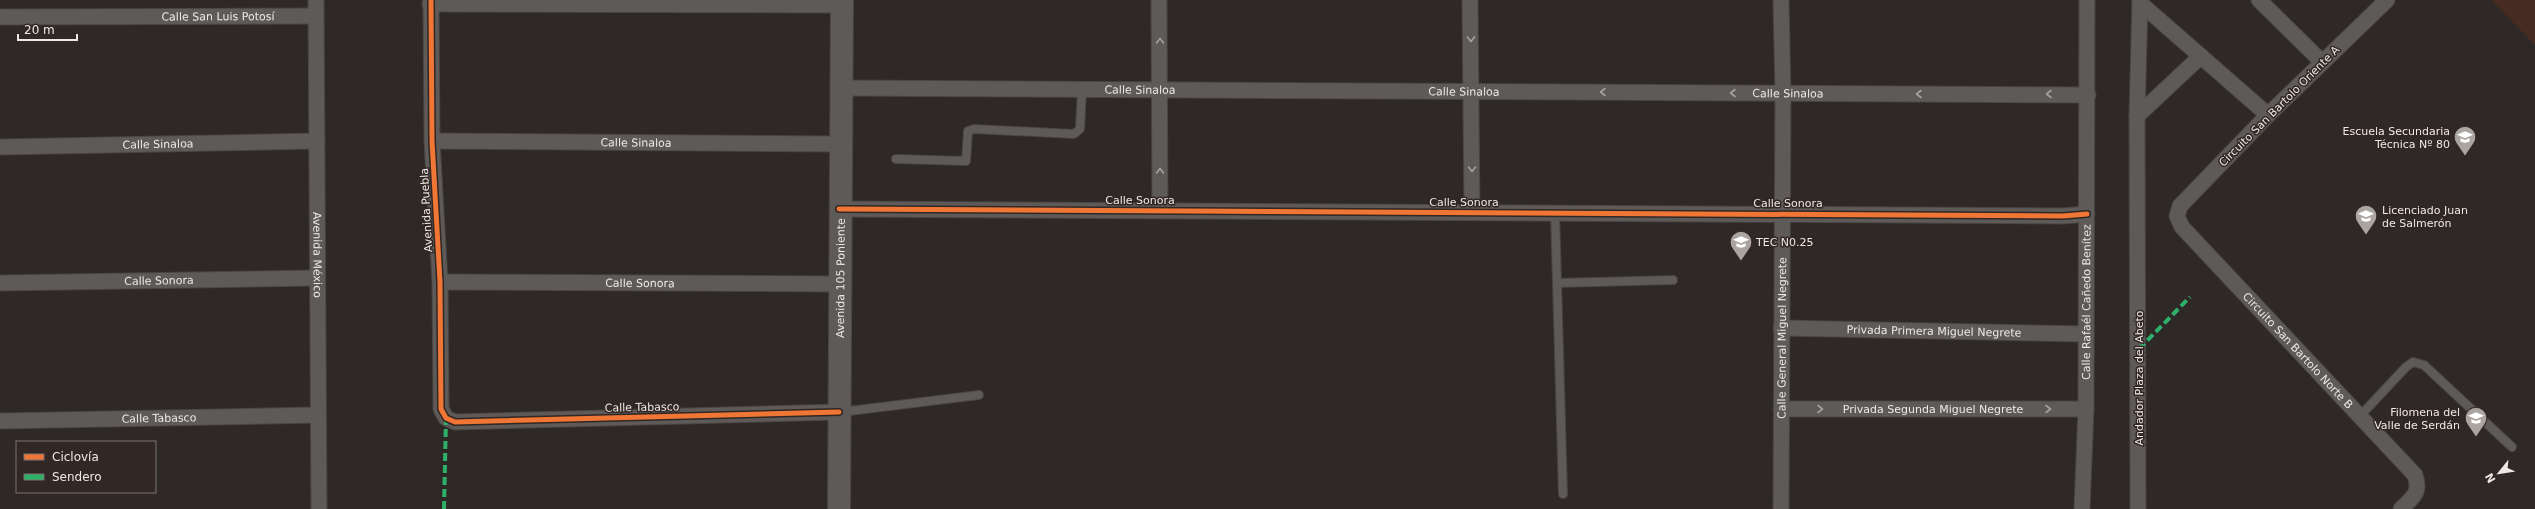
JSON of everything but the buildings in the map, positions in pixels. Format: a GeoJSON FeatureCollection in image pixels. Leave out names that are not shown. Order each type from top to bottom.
{"type":"FeatureCollection","features":[{"type":"Feature","properties":{"kind":"street","name":"Avenida México"},"geometry":{"type":"LineString","coordinates":[[316,0],[319,509]]}},
{"type":"Feature","properties":{"kind":"street"},"geometry":{"type":"LineString","coordinates":[[1159,0],[1161,90],[1160,210]]}},
{"type":"Feature","properties":{"kind":"street"},"geometry":{"type":"LineString","coordinates":[[1470,0],[1472,212]]}},
{"type":"Feature","properties":{"kind":"street","name":"Calle General Miguel Negrete"},"geometry":{"type":"LineString","coordinates":[[1781,0],[1783,93],[1781,509]]}},
{"type":"Feature","properties":{"kind":"street","name":"Calle Rafaél Cañedo Benítez"},"geometry":{"type":"LineString","coordinates":[[2082,509],[2086,409],[2088,95],[2087,0]]}},
{"type":"Feature","properties":{"kind":"street"},"geometry":{"type":"LineString","coordinates":[[2259,0],[2322,62]]}},
{"type":"Feature","properties":{"kind":"street","name":"Circuito San Bartolo Oriente A"},"geometry":{"type":"LineString","coordinates":[[2177,216],[2180,206],[2268,115],[2387,0]]}},
{"type":"Feature","properties":{"kind":"street"},"geometry":{"type":"LineString","coordinates":[[2140,1],[2268,115]]}},
{"type":"Feature","properties":{"kind":"street","name":"Andador Plaza del Abeto"},"geometry":{"type":"LineString","coordinates":[[2138,509],[2139,247],[2137,116],[2140,1]]}},
{"type":"Feature","properties":{"kind":"street"},"geometry":{"type":"LineString","coordinates":[[431,2],[842,3]]}},
{"type":"Feature","properties":{"kind":"street","name":"Avenida Puebla"},"geometry":{"type":"LineString","coordinates":[[431,2],[432,141],[440,282],[441,409],[446,418]]}},
{"type":"Feature","properties":{"kind":"street","name":"Avenida 105 Poniente"},"geometry":{"type":"LineString","coordinates":[[839,509],[840,88],[842,3]]}},
{"type":"Feature","properties":{"kind":"street","name":"Calle San Luis Potosí"},"geometry":{"type":"LineString","coordinates":[[0,18],[316,16]]}},
{"type":"Feature","properties":{"kind":"street"},"geometry":{"type":"LineString","coordinates":[[2137,116],[2201,56]]}},
{"type":"Feature","properties":{"kind":"street","name":"Calle Sinaloa"},"geometry":{"type":"LineString","coordinates":[[840,88],[2088,95]]}},
{"type":"Feature","properties":{"kind":"street","name":"Calle Sinaloa"},"geometry":{"type":"LineString","coordinates":[[0,147],[316,141]]}},
{"type":"Feature","properties":{"kind":"street","name":"Calle Sinaloa"},"geometry":{"type":"LineString","coordinates":[[432,141],[840,144]]}},
{"type":"Feature","properties":{"kind":"street","name":"Calle Sonora"},"geometry":{"type":"LineString","coordinates":[[840,209],[1782,213],[2063,216],[2087,214]]}},
{"type":"Feature","properties":{"kind":"street","name":"Circuito San Bartolo Norte B"},"geometry":{"type":"LineString","coordinates":[[2177,216],[2182,227],[2416,474],[2419,485],[2415,495],[2400,509]]}},
{"type":"Feature","properties":{"kind":"street","name":"Calle Sonora"},"geometry":{"type":"LineString","coordinates":[[0,283],[317,278]]}},
{"type":"Feature","properties":{"kind":"street","name":"Calle Sonora"},"geometry":{"type":"LineString","coordinates":[[440,282],[839,284]]}},
{"type":"Feature","properties":{"kind":"street","name":"Privada Primera Miguel Negrete"},"geometry":{"type":"LineString","coordinates":[[1781,328],[2086,334]]}},
{"type":"Feature","properties":{"kind":"street","name":"Privada Segunda Miguel Negrete"},"geometry":{"type":"LineString","coordinates":[[1781,409],[2086,409]]}},
{"type":"Feature","properties":{"kind":"street","name":"Calle Tabasco"},"geometry":{"type":"LineString","coordinates":[[446,418],[455,422],[839,412]]}},
{"type":"Feature","properties":{"kind":"street","name":"Calle Tabasco"},"geometry":{"type":"LineString","coordinates":[[0,421],[318,415]]}},
{"type":"Feature","properties":{"kind":"lane"},"geometry":{"type":"LineString","coordinates":[[896,160],[966,161],[968,131],[974,129],[1074,134],[1080,128],[1082,89]]}},
{"type":"Feature","properties":{"kind":"lane"},"geometry":{"type":"LineString","coordinates":[[1555,212],[1563,494]]}},
{"type":"Feature","properties":{"kind":"lane"},"geometry":{"type":"LineString","coordinates":[[1557,283],[1673,280]]}},
{"type":"Feature","properties":{"kind":"lane"},"geometry":{"type":"LineString","coordinates":[[2361,415],[2406,367],[2413,362],[2424,365],[2512,447]]}},
{"type":"Feature","properties":{"kind":"lane"},"geometry":{"type":"LineString","coordinates":[[839,412],[979,395]]}},
{"type":"Feature","properties":{"kind":"shaded area"},"geometry":{"type":"Polygon","coordinates":[[[2491,0],[2535,0],[2535,45],[2491,0]]]}},
{"type":"Feature","properties":{"kind":"marked path"},"geometry":{"type":"LineString","coordinates":[[2139,349],[2190,297]]}},
{"type":"Feature","properties":{"kind":"marked path"},"geometry":{"type":"LineString","coordinates":[[444,509],[446,418]]}},
{"type":"Feature","properties":{"kind":"cycle path"},"geometry":{"type":"LineString","coordinates":[[431,0],[432,141],[440,282],[441,409],[446,418],[455,422],[839,412]]}},
{"type":"Feature","properties":{"kind":"cycle path"},"geometry":{"type":"LineString","coordinates":[[839,209],[2063,216],[2087,214]]}},
{"type":"Feature","properties":{"kind":"place","name":"Escuela Secundaria Técnica Nº 80"},"geometry":{"type":"Point","coordinates":[2465,156]}},
{"type":"Feature","properties":{"kind":"place","name":"Licenciado Juan de Salmerón"},"geometry":{"type":"Point","coordinates":[2366,236]}},
{"type":"Feature","properties":{"kind":"place","name":"TEC N0.25"},"geometry":{"type":"Point","coordinates":[1741,262]}},
{"type":"Feature","properties":{"kind":"place","name":"Filomena del Valle de Serdán"},"geometry":{"type":"Point","coordinates":[2476,438]}}]}
